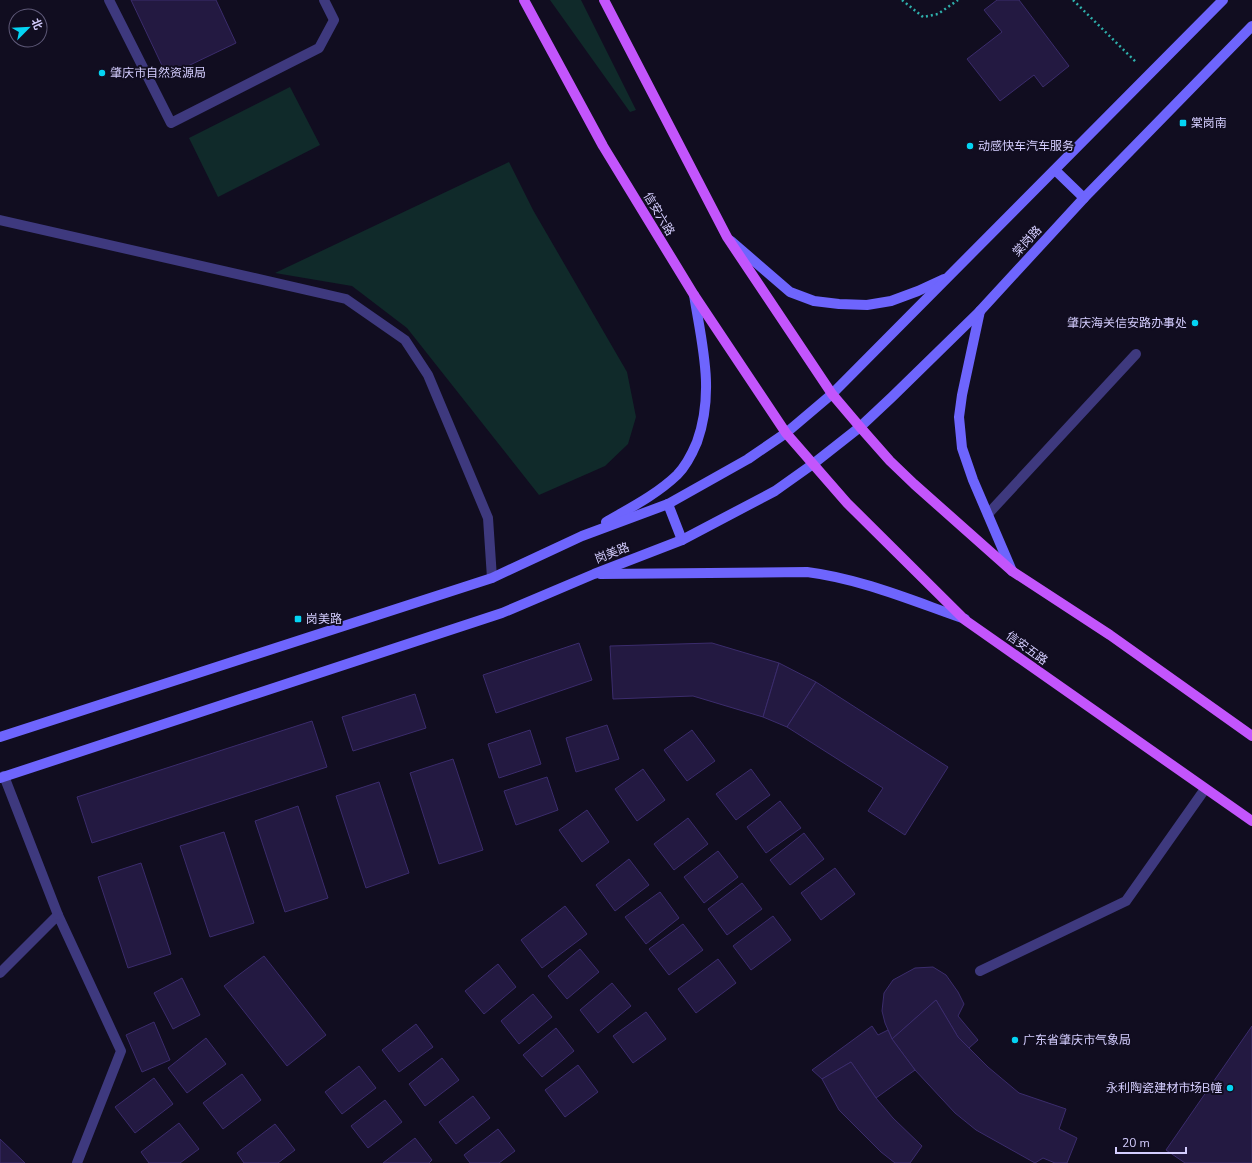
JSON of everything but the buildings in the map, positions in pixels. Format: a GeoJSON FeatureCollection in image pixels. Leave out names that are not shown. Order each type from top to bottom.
{"type":"FeatureCollection","features":[{"type":"Feature","properties":{"kind":"main road","name":"信安六路"},"geometry":{"type":"LineString","coordinates":[[524,0],[603,146],[694,295],[786,433],[812,464]]}},
{"type":"Feature","properties":{"kind":"main road"},"geometry":{"type":"LineString","coordinates":[[604,0],[669,128],[727,237],[832,394],[860,427],[890,461],[1012,571],[1110,635],[1252,736]]}},
{"type":"Feature","properties":{"kind":"main road"},"geometry":{"type":"LineString","coordinates":[[0,737],[492,578],[582,536],[668,504],[748,459],[786,433],[832,394],[1223,0]]}},
{"type":"Feature","properties":{"kind":"main road","name":"棠岗路"},"geometry":{"type":"LineString","coordinates":[[812,464],[860,427],[980,311],[1084,198],[1252,26]]}},
{"type":"Feature","properties":{"kind":"main road"},"geometry":{"type":"LineString","coordinates":[[1055,170],[1084,198]]}},
{"type":"Feature","properties":{"kind":"main road"},"geometry":{"type":"LineString","coordinates":[[727,237],[790,292],[814,301],[868,305],[891,301],[918,291],[951,275]]}},
{"type":"Feature","properties":{"kind":"main road"},"geometry":{"type":"LineString","coordinates":[[582,536],[652,496],[678,475],[692,455],[702,427],[706,408],[707,376],[694,295]]}},
{"type":"Feature","properties":{"kind":"main road"},"geometry":{"type":"LineString","coordinates":[[980,311],[962,395],[959,417],[962,448],[973,480],[1012,571]]}},
{"type":"Feature","properties":{"kind":"main road","name":"岗美路"},"geometry":{"type":"LineString","coordinates":[[2,777],[502,613],[594,574],[682,540],[764,497],[812,464]]}},
{"type":"Feature","properties":{"kind":"main road","name":"信安五路"},"geometry":{"type":"LineString","coordinates":[[812,464],[847,503],[965,620],[1252,822]]}},
{"type":"Feature","properties":{"kind":"main road"},"geometry":{"type":"LineString","coordinates":[[668,504],[682,540]]}},
{"type":"Feature","properties":{"kind":"main road"},"geometry":{"type":"LineString","coordinates":[[594,574],[807,572],[823,574],[871,587],[965,620]]}},
{"type":"Feature","properties":{"kind":"street"},"geometry":{"type":"LineString","coordinates":[[109,0],[171,124],[319,48],[334,20],[324,0]]}},
{"type":"Feature","properties":{"kind":"street"},"geometry":{"type":"LineString","coordinates":[[0,220],[346,299],[405,340],[428,375],[488,518],[492,578]]}},
{"type":"Feature","properties":{"kind":"street"},"geometry":{"type":"LineString","coordinates":[[988,514],[1136,354]]}},
{"type":"Feature","properties":{"kind":"street"},"geometry":{"type":"LineString","coordinates":[[2,777],[58,915],[120,1051],[77,1163]]}},
{"type":"Feature","properties":{"kind":"street"},"geometry":{"type":"LineString","coordinates":[[980,971],[1126,902],[1205,789]]}},
{"type":"Feature","properties":{"kind":"street"},"geometry":{"type":"LineString","coordinates":[[0,973],[58,915]]}},
{"type":"Feature","properties":{"kind":"path"},"geometry":{"type":"LineString","coordinates":[[902,0],[923,17],[938,14],[958,0]]}},
{"type":"Feature","properties":{"kind":"path"},"geometry":{"type":"LineString","coordinates":[[1074,0],[1148,76]]}},
{"type":"Feature","properties":{"kind":"green space"},"geometry":{"type":"Polygon","coordinates":[[[550,0],[581,0],[636,110],[630,112],[550,0]]]}},
{"type":"Feature","properties":{"kind":"green space"},"geometry":{"type":"Polygon","coordinates":[[[290,87],[320,145],[218,197],[189,138],[290,87]]]}},
{"type":"Feature","properties":{"kind":"green space"},"geometry":{"type":"Polygon","coordinates":[[[509,162],[533,210],[627,372],[636,417],[628,444],[605,466],[539,495],[407,328],[352,286],[275,273],[509,162]]]}},
{"type":"Feature","properties":{"kind":"place","name":"肇庆市自然资源局"},"geometry":{"type":"Point","coordinates":[102,73]}},
{"type":"Feature","properties":{"kind":"place","name":"棠岗南"},"geometry":{"type":"Point","coordinates":[1183,123]}},
{"type":"Feature","properties":{"kind":"place","name":"动感快车汽车服务"},"geometry":{"type":"Point","coordinates":[970,146]}},
{"type":"Feature","properties":{"kind":"place","name":"肇庆海关信安路办事处"},"geometry":{"type":"Point","coordinates":[1195,323]}},
{"type":"Feature","properties":{"kind":"place","name":"岗美路"},"geometry":{"type":"Point","coordinates":[298,619]}},
{"type":"Feature","properties":{"kind":"place","name":"广东省肇庆市气象局"},"geometry":{"type":"Point","coordinates":[1015,1040]}},
{"type":"Feature","properties":{"kind":"place","name":"永利陶瓷建材市场B幢"},"geometry":{"type":"Point","coordinates":[1230,1088]}}]}
